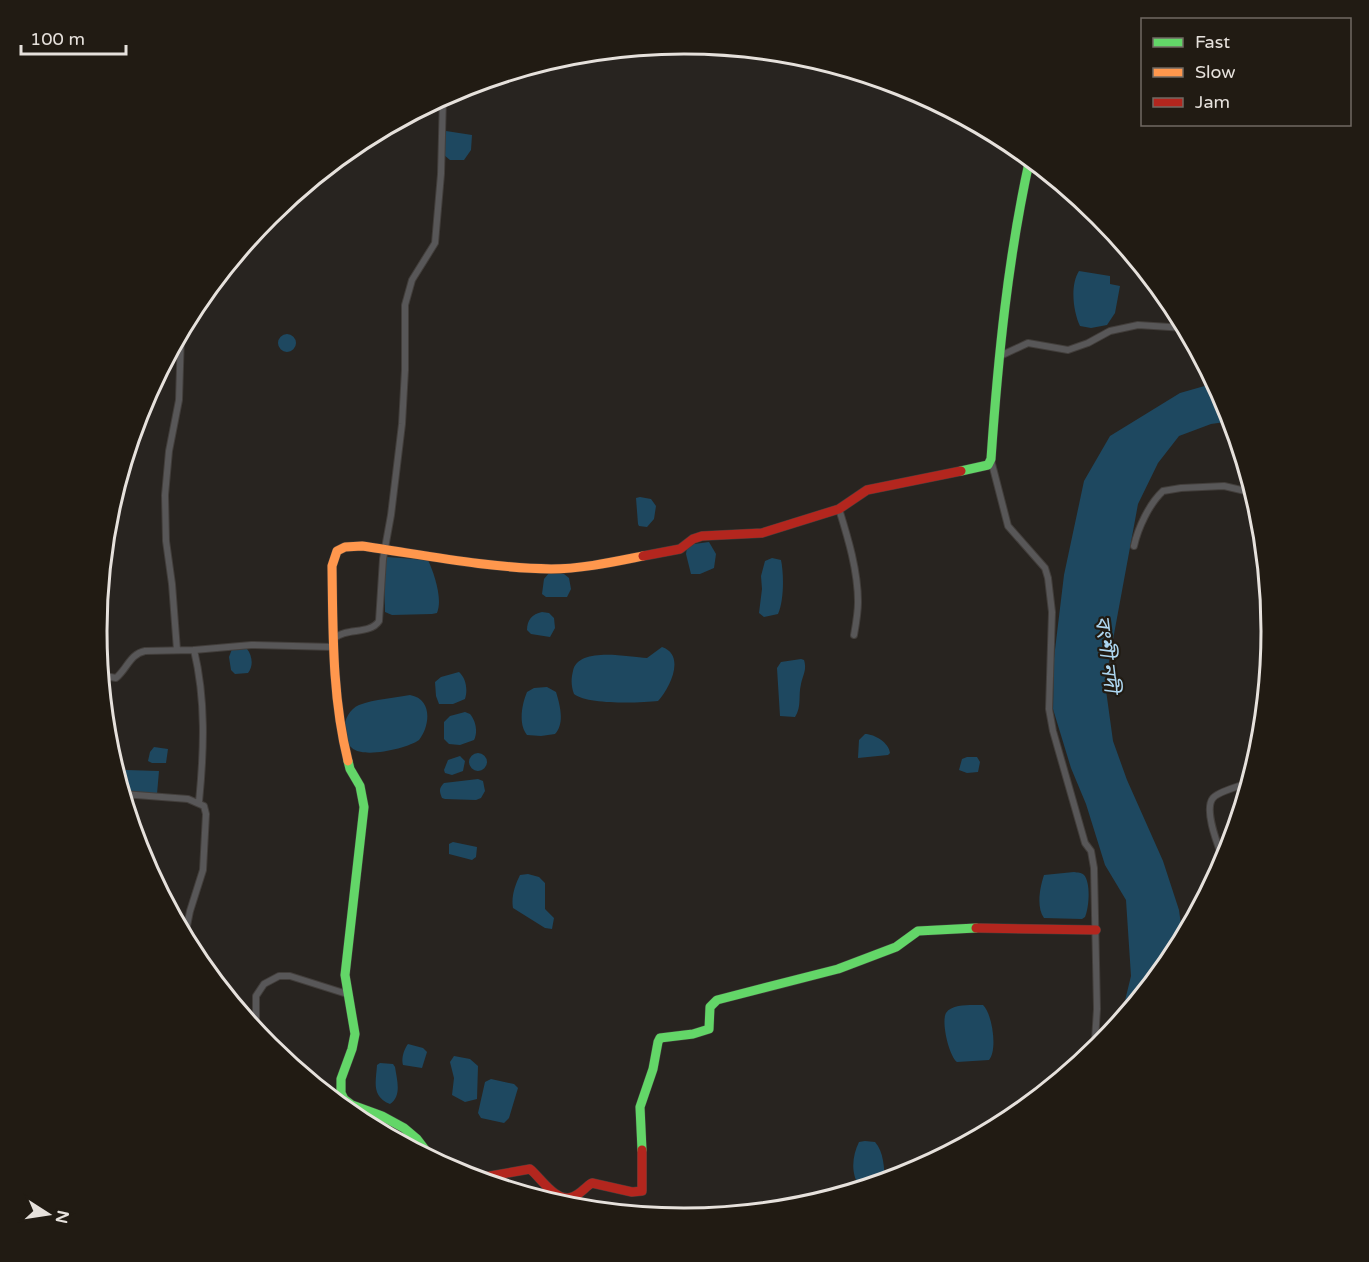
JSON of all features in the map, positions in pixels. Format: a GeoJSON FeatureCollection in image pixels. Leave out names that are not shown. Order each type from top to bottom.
{"type":"FeatureCollection","features":[{"type":"Feature","properties":{"kind":"street"},"geometry":{"type":"LineString","coordinates":[[333,643],[340,634],[374,627],[380,621],[385,549],[402,424],[405,305],[412,280],[435,243],[441,174],[443,108]]}},
{"type":"Feature","properties":{"kind":"street"},"geometry":{"type":"LineString","coordinates":[[1028,167],[1008,265],[991,459],[1008,526],[1045,568],[1048,578],[1052,612],[1049,709],[1053,731],[1085,843],[1091,851],[1096,930],[1095,1037]]}},
{"type":"Feature","properties":{"kind":"street"},"geometry":{"type":"LineString","coordinates":[[1000,356],[1028,343],[1068,350],[1088,343],[1110,331],[1138,325],[1175,327]]}},
{"type":"Feature","properties":{"kind":"street"},"geometry":{"type":"LineString","coordinates":[[177,650],[166,541],[165,495],[169,451],[179,400],[180,352]]}},
{"type":"Feature","properties":{"kind":"street"},"geometry":{"type":"LineString","coordinates":[[343,1096],[340,1084],[355,1040],[353,1018],[346,994],[346,957],[364,796],[350,769],[339,728],[333,671],[332,558],[336,551],[344,547],[362,546],[488,564],[552,569],[594,566],[681,549],[693,539],[702,536],[762,532],[839,508],[867,490],[982,468],[988,465],[991,459]]}},
{"type":"Feature","properties":{"kind":"street"},"geometry":{"type":"LineString","coordinates":[[1134,546],[1151,506],[1163,491],[1224,486],[1244,491]]}},
{"type":"Feature","properties":{"kind":"street"},"geometry":{"type":"LineString","coordinates":[[839,508],[854,565],[857,588],[858,601],[854,635]]}},
{"type":"Feature","properties":{"kind":"street"},"geometry":{"type":"LineString","coordinates":[[110,677],[116,678],[123,673],[131,659],[138,653],[251,645],[333,643]]}},
{"type":"Feature","properties":{"kind":"street"},"geometry":{"type":"LineString","coordinates":[[194,650],[200,676],[204,728],[199,802]]}},
{"type":"Feature","properties":{"kind":"street"},"geometry":{"type":"LineString","coordinates":[[1219,849],[1209,809],[1213,798],[1218,794],[1240,786]]}},
{"type":"Feature","properties":{"kind":"street"},"geometry":{"type":"LineString","coordinates":[[131,795],[188,799],[204,806],[207,814],[202,870],[188,923]]}},
{"type":"Feature","properties":{"kind":"street"},"geometry":{"type":"LineString","coordinates":[[575,1197],[583,1188],[592,1183],[632,1192],[643,1190],[639,1112],[642,1092],[654,1066],[655,1045],[660,1038],[702,1033],[709,1029],[710,1007],[717,1000],[838,969],[896,947],[918,930],[1050,928],[1096,930]]}},
{"type":"Feature","properties":{"kind":"street"},"geometry":{"type":"LineString","coordinates":[[256,1017],[256,996],[264,984],[279,976],[290,976],[346,994]]}},
{"type":"Feature","properties":{"kind":"street"},"geometry":{"type":"LineString","coordinates":[[360,1108],[401,1125],[420,1144]]}},
{"type":"Feature","properties":{"kind":"street"},"geometry":{"type":"LineString","coordinates":[[494,1175],[530,1169],[556,1193]]}},
{"type":"Feature","properties":{"kind":"water"},"geometry":{"type":"Polygon","coordinates":[[[446,131],[472,135],[471,150],[464,160],[450,160],[444,155],[444,133],[446,131]]]}},
{"type":"Feature","properties":{"kind":"water"},"geometry":{"type":"Polygon","coordinates":[[[1079,271],[1110,276],[1110,284],[1120,286],[1115,313],[1107,325],[1091,328],[1080,326],[1074,298],[1074,283],[1079,271]]]}},
{"type":"Feature","properties":{"kind":"water"},"geometry":{"type":"Polygon","coordinates":[[[287,334],[293,337],[296,343],[293,349],[287,352],[281,349],[278,343],[281,337],[287,334]]]}},
{"type":"Feature","properties":{"kind":"water","name":"বংশী নদী"},"geometry":{"type":"Polygon","coordinates":[[[1206,385],[1222,422],[1211,424],[1179,436],[1158,463],[1138,504],[1105,683],[1113,741],[1127,780],[1163,861],[1179,910],[1181,925],[1164,952],[1124,1003],[1131,976],[1126,900],[1105,865],[1053,709],[1054,658],[1064,575],[1084,481],[1110,436],[1180,393],[1206,385]]]}},
{"type":"Feature","properties":{"kind":"water"},"geometry":{"type":"Polygon","coordinates":[[[636,498],[651,499],[656,506],[654,519],[647,527],[638,524],[636,498]]]}},
{"type":"Feature","properties":{"kind":"water"},"geometry":{"type":"Polygon","coordinates":[[[709,542],[716,554],[714,568],[700,574],[691,574],[686,554],[687,548],[694,544],[709,542]]]}},
{"type":"Feature","properties":{"kind":"water"},"geometry":{"type":"Polygon","coordinates":[[[387,557],[428,560],[438,594],[437,613],[392,615],[385,612],[384,574],[387,557]]]}},
{"type":"Feature","properties":{"kind":"water"},"geometry":{"type":"Polygon","coordinates":[[[772,558],[781,560],[782,595],[778,614],[764,617],[759,613],[761,576],[765,561],[772,558]]]}},
{"type":"Feature","properties":{"kind":"water"},"geometry":{"type":"Polygon","coordinates":[[[549,573],[564,574],[569,578],[571,589],[567,597],[546,597],[542,594],[544,579],[549,573]]]}},
{"type":"Feature","properties":{"kind":"water"},"geometry":{"type":"Polygon","coordinates":[[[542,612],[549,613],[554,618],[555,628],[550,637],[531,634],[527,630],[531,618],[542,612]]]}},
{"type":"Feature","properties":{"kind":"water"},"geometry":{"type":"Polygon","coordinates":[[[662,647],[669,651],[674,664],[671,680],[658,701],[602,702],[581,698],[574,694],[573,671],[577,663],[584,658],[617,655],[647,658],[662,647]]]}},
{"type":"Feature","properties":{"kind":"water"},"geometry":{"type":"Polygon","coordinates":[[[232,649],[249,651],[252,664],[248,673],[235,674],[231,670],[229,657],[232,649]]]}},
{"type":"Feature","properties":{"kind":"water"},"geometry":{"type":"Polygon","coordinates":[[[804,660],[805,670],[797,713],[795,717],[780,716],[777,668],[781,662],[804,660]]]}},
{"type":"Feature","properties":{"kind":"water"},"geometry":{"type":"Polygon","coordinates":[[[459,672],[466,684],[465,699],[453,704],[439,704],[435,682],[441,677],[459,672]]]}},
{"type":"Feature","properties":{"kind":"water"},"geometry":{"type":"Polygon","coordinates":[[[547,687],[556,692],[559,702],[561,719],[558,730],[555,734],[527,735],[522,725],[522,708],[527,692],[534,688],[547,687]]]}},
{"type":"Feature","properties":{"kind":"water"},"geometry":{"type":"Polygon","coordinates":[[[410,695],[423,702],[426,707],[427,721],[419,740],[396,749],[376,752],[366,753],[352,748],[345,738],[344,731],[346,719],[354,708],[371,701],[410,695]]]}},
{"type":"Feature","properties":{"kind":"water"},"geometry":{"type":"Polygon","coordinates":[[[465,712],[470,714],[475,723],[474,740],[460,745],[449,744],[444,739],[444,722],[450,716],[465,712]]]}},
{"type":"Feature","properties":{"kind":"water"},"geometry":{"type":"Polygon","coordinates":[[[865,734],[881,740],[890,753],[858,758],[859,740],[865,734]]]}},
{"type":"Feature","properties":{"kind":"water"},"geometry":{"type":"Polygon","coordinates":[[[154,747],[168,749],[166,763],[148,761],[154,747]]]}},
{"type":"Feature","properties":{"kind":"water"},"geometry":{"type":"Polygon","coordinates":[[[478,753],[484,756],[487,762],[484,768],[478,771],[472,768],[469,762],[472,756],[478,753]]]}},
{"type":"Feature","properties":{"kind":"water"},"geometry":{"type":"Polygon","coordinates":[[[460,756],[465,761],[463,771],[452,775],[445,773],[448,760],[460,756]]]}},
{"type":"Feature","properties":{"kind":"water"},"geometry":{"type":"Polygon","coordinates":[[[977,757],[980,762],[978,772],[967,773],[959,770],[962,759],[977,757]]]}},
{"type":"Feature","properties":{"kind":"water"},"geometry":{"type":"Polygon","coordinates":[[[125,771],[159,771],[157,794],[130,791],[125,771]]]}},
{"type":"Feature","properties":{"kind":"water"},"geometry":{"type":"Polygon","coordinates":[[[478,779],[483,781],[485,791],[481,798],[476,800],[442,798],[440,790],[444,783],[478,779]]]}},
{"type":"Feature","properties":{"kind":"water"},"geometry":{"type":"Polygon","coordinates":[[[453,842],[477,847],[476,857],[472,860],[449,854],[449,844],[453,842]]]}},
{"type":"Feature","properties":{"kind":"water"},"geometry":{"type":"Polygon","coordinates":[[[1074,872],[1084,875],[1088,884],[1085,917],[1082,919],[1044,918],[1039,903],[1044,875],[1074,872]]]}},
{"type":"Feature","properties":{"kind":"water"},"geometry":{"type":"Polygon","coordinates":[[[528,874],[539,877],[545,883],[545,909],[554,918],[552,929],[545,928],[513,908],[513,895],[518,879],[520,875],[528,874]]]}},
{"type":"Feature","properties":{"kind":"water"},"geometry":{"type":"Polygon","coordinates":[[[983,1005],[989,1016],[993,1032],[992,1055],[989,1060],[957,1062],[945,1031],[946,1013],[958,1006],[983,1005]]]}},
{"type":"Feature","properties":{"kind":"water"},"geometry":{"type":"Polygon","coordinates":[[[408,1044],[423,1048],[427,1052],[422,1068],[403,1065],[403,1054],[408,1044]]]}},
{"type":"Feature","properties":{"kind":"water"},"geometry":{"type":"Polygon","coordinates":[[[454,1056],[470,1059],[478,1066],[477,1099],[465,1102],[452,1095],[454,1078],[450,1062],[454,1056]]]}},
{"type":"Feature","properties":{"kind":"water"},"geometry":{"type":"Polygon","coordinates":[[[380,1063],[393,1064],[395,1067],[397,1092],[394,1101],[390,1104],[377,1093],[377,1065],[380,1063]]]}},
{"type":"Feature","properties":{"kind":"water"},"geometry":{"type":"Polygon","coordinates":[[[491,1079],[514,1084],[518,1088],[509,1118],[504,1123],[481,1118],[478,1113],[485,1082],[491,1079]]]}},
{"type":"Feature","properties":{"kind":"water"},"geometry":{"type":"Polygon","coordinates":[[[859,1142],[875,1142],[880,1150],[884,1172],[856,1181],[854,1159],[859,1142]]]}},
{"type":"Feature","properties":{"kind":"traffic: fast"},"geometry":{"type":"LineString","coordinates":[[961,471],[988,465],[991,459],[1005,308],[1028,167]]}},
{"type":"Feature","properties":{"kind":"traffic: fast"},"geometry":{"type":"LineString","coordinates":[[342,1096],[341,1079],[355,1034],[345,975],[364,807],[360,786],[348,761]]}},
{"type":"Feature","properties":{"kind":"traffic: fast"},"geometry":{"type":"LineString","coordinates":[[642,1150],[640,1107],[653,1069],[658,1042],[660,1038],[693,1034],[709,1029],[710,1007],[717,1000],[838,969],[896,947],[918,931],[976,928]]}},
{"type":"Feature","properties":{"kind":"traffic: fast"},"geometry":{"type":"LineString","coordinates":[[359,1108],[382,1116],[404,1128],[421,1144]]}},
{"type":"Feature","properties":{"kind":"traffic: slow"},"geometry":{"type":"LineString","coordinates":[[348,761],[339,713],[334,664],[332,566],[337,551],[345,547],[362,546],[480,564],[551,569],[609,563],[643,556]]}},
{"type":"Feature","properties":{"kind":"traffic: jam"},"geometry":{"type":"LineString","coordinates":[[643,556],[680,549],[693,539],[702,536],[762,533],[839,509],[867,490],[961,471]]}},
{"type":"Feature","properties":{"kind":"traffic: jam"},"geometry":{"type":"LineString","coordinates":[[976,928],[1096,930]]}},
{"type":"Feature","properties":{"kind":"traffic: jam"},"geometry":{"type":"LineString","coordinates":[[572,1197],[578,1195],[592,1183],[632,1192],[642,1191],[642,1150]]}},
{"type":"Feature","properties":{"kind":"traffic: jam"},"geometry":{"type":"LineString","coordinates":[[494,1175],[530,1169],[555,1193]]}}]}
